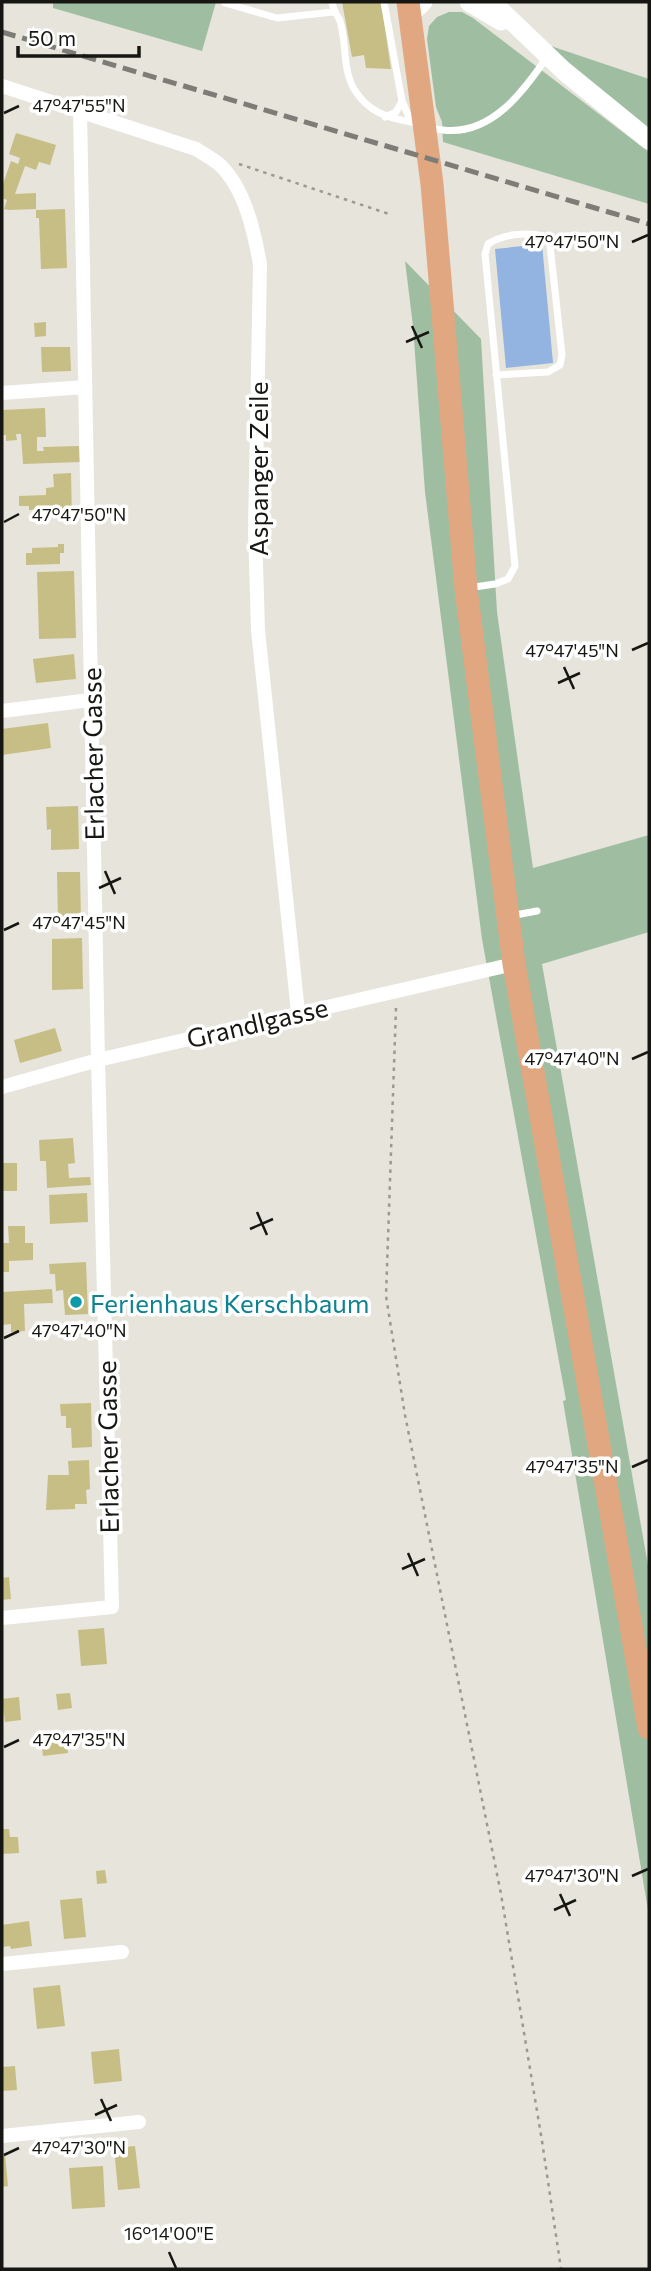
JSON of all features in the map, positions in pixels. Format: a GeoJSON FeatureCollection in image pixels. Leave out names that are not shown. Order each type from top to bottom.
{"type":"FeatureCollection","features":[{"type":"Feature","properties":{"kind":"main road"},"geometry":{"type":"LineString","coordinates":[[414,6],[432,184],[466,589],[514,964],[648,1720]]}},
{"type":"Feature","properties":{"kind":"street"},"geometry":{"type":"LineString","coordinates":[[469,2],[527,38]]}},
{"type":"Feature","properties":{"kind":"street"},"geometry":{"type":"LineString","coordinates":[[492,2],[527,38],[649,140]]}},
{"type":"Feature","properties":{"kind":"street","name":"Aspanger Zeile"},"geometry":{"type":"LineString","coordinates":[[2,86],[196,149],[219,164],[233,181],[254,232],[260,264],[255,530],[258,630],[298,1012]]}},
{"type":"Feature","properties":{"kind":"street","name":"Erlacher Gasse"},"geometry":{"type":"LineString","coordinates":[[2,1618],[111,1608],[90,700],[80,111]]}},
{"type":"Feature","properties":{"kind":"street"},"geometry":{"type":"LineString","coordinates":[[2,393],[85,387]]}},
{"type":"Feature","properties":{"kind":"street"},"geometry":{"type":"LineString","coordinates":[[2,711],[90,700]]}},
{"type":"Feature","properties":{"kind":"street","name":"Grandlgasse"},"geometry":{"type":"LineString","coordinates":[[2,1087],[98,1060],[514,964]]}},
{"type":"Feature","properties":{"kind":"street"},"geometry":{"type":"LineString","coordinates":[[2,1964],[122,1952]]}},
{"type":"Feature","properties":{"kind":"street"},"geometry":{"type":"LineString","coordinates":[[2,2136],[139,2122]]}},
{"type":"Feature","properties":{"kind":"lane"},"geometry":{"type":"LineString","coordinates":[[332,2],[334,12],[340,20],[346,67],[354,89],[371,110],[384,117],[442,130],[457,130],[478,124],[502,112],[521,93],[548,56]]}},
{"type":"Feature","properties":{"kind":"lane"},"geometry":{"type":"LineString","coordinates":[[384,2],[402,101],[411,122]]}},
{"type":"Feature","properties":{"kind":"lane"},"geometry":{"type":"LineString","coordinates":[[225,3],[277,18],[334,12]]}},
{"type":"Feature","properties":{"kind":"lane"},"geometry":{"type":"LineString","coordinates":[[384,117],[396,112],[402,101]]}},
{"type":"Feature","properties":{"kind":"lane"},"geometry":{"type":"LineString","coordinates":[[466,589],[508,579],[515,566],[496,375],[485,254],[488,244],[498,238],[537,234],[546,237],[550,245],[562,355],[559,365],[548,372],[496,375]]}},
{"type":"Feature","properties":{"kind":"lane"},"geometry":{"type":"LineString","coordinates":[[509,916],[537,911]]}},
{"type":"Feature","properties":{"kind":"path"},"geometry":{"type":"LineString","coordinates":[[235,162],[392,215]]}},
{"type":"Feature","properties":{"kind":"path"},"geometry":{"type":"LineString","coordinates":[[397,990],[386,1296],[407,1429],[501,1894],[561,2269]]}},
{"type":"Feature","properties":{"kind":"green space"},"geometry":{"type":"Polygon","coordinates":[[[53,2],[216,2],[202,51],[53,8],[53,2]]]}},
{"type":"Feature","properties":{"kind":"green space"},"geometry":{"type":"Polygon","coordinates":[[[449,12],[462,12],[473,18],[649,152],[649,204],[443,142],[427,39],[429,26],[437,17],[449,12]]]}},
{"type":"Feature","properties":{"kind":"green space"},"geometry":{"type":"Polygon","coordinates":[[[527,38],[649,79],[649,140],[527,38]]]}},
{"type":"Feature","properties":{"kind":"green space"},"geometry":{"type":"Polygon","coordinates":[[[405,261],[481,339],[497,612],[533,868],[649,835],[649,932],[542,964],[649,1571],[649,1916],[563,1401],[566,1400],[482,939],[425,492],[413,326],[405,261]]]}},
{"type":"Feature","properties":{"kind":"water"},"geometry":{"type":"Polygon","coordinates":[[[542,244],[553,363],[506,368],[495,249],[542,244]]]}},
{"type":"Feature","properties":{"kind":"building"},"geometry":{"type":"Polygon","coordinates":[[[342,2],[381,2],[391,69],[366,68],[364,55],[352,57],[342,2]]]}},
{"type":"Feature","properties":{"kind":"building"},"geometry":{"type":"Polygon","coordinates":[[[16,133],[56,145],[50,165],[39,162],[36,170],[25,166],[15,194],[36,193],[36,209],[4,209],[7,200],[2,198],[2,187],[11,161],[18,164],[20,158],[9,154],[16,133]]]}},
{"type":"Feature","properties":{"kind":"building"},"geometry":{"type":"Polygon","coordinates":[[[65,209],[67,268],[41,269],[39,218],[36,218],[36,210],[65,209]]]}},
{"type":"Feature","properties":{"kind":"building"},"geometry":{"type":"Polygon","coordinates":[[[46,322],[46,336],[35,337],[34,323],[46,322]]]}},
{"type":"Feature","properties":{"kind":"building"},"geometry":{"type":"Polygon","coordinates":[[[41,347],[70,347],[71,371],[42,372],[41,347]]]}},
{"type":"Feature","properties":{"kind":"building"},"geometry":{"type":"Polygon","coordinates":[[[45,408],[46,437],[37,437],[37,451],[44,451],[43,447],[79,446],[80,462],[23,464],[21,434],[16,434],[17,440],[6,441],[6,435],[2,435],[2,410],[45,408]]]}},
{"type":"Feature","properties":{"kind":"building"},"geometry":{"type":"Polygon","coordinates":[[[71,473],[72,518],[55,519],[55,512],[47,512],[47,509],[29,510],[29,506],[19,506],[19,496],[46,495],[46,488],[54,487],[53,474],[71,473]]]}},
{"type":"Feature","properties":{"kind":"building"},"geometry":{"type":"Polygon","coordinates":[[[58,544],[64,544],[64,553],[60,553],[60,564],[26,565],[26,553],[32,553],[32,548],[58,547],[58,544]]]}},
{"type":"Feature","properties":{"kind":"building"},"geometry":{"type":"Polygon","coordinates":[[[74,571],[76,638],[39,639],[37,572],[74,571]]]}},
{"type":"Feature","properties":{"kind":"building"},"geometry":{"type":"Polygon","coordinates":[[[74,654],[76,679],[36,683],[33,659],[74,654]]]}},
{"type":"Feature","properties":{"kind":"building"},"geometry":{"type":"Polygon","coordinates":[[[48,723],[51,748],[2,755],[2,729],[48,723]]]}},
{"type":"Feature","properties":{"kind":"building"},"geometry":{"type":"Polygon","coordinates":[[[78,806],[79,849],[51,850],[51,829],[47,830],[46,807],[78,806]]]}},
{"type":"Feature","properties":{"kind":"building"},"geometry":{"type":"Polygon","coordinates":[[[57,872],[80,872],[81,921],[58,922],[57,872]]]}},
{"type":"Feature","properties":{"kind":"building"},"geometry":{"type":"Polygon","coordinates":[[[82,938],[83,989],[52,990],[52,939],[82,938]]]}},
{"type":"Feature","properties":{"kind":"building"},"geometry":{"type":"Polygon","coordinates":[[[55,1028],[62,1051],[20,1063],[14,1040],[55,1028]]]}},
{"type":"Feature","properties":{"kind":"building"},"geometry":{"type":"Polygon","coordinates":[[[73,1138],[75,1163],[68,1164],[69,1178],[90,1177],[91,1185],[47,1188],[46,1161],[40,1161],[39,1140],[73,1138]]]}},
{"type":"Feature","properties":{"kind":"building"},"geometry":{"type":"Polygon","coordinates":[[[2,1163],[17,1163],[17,1191],[2,1191],[2,1163]]]}},
{"type":"Feature","properties":{"kind":"building"},"geometry":{"type":"Polygon","coordinates":[[[87,1193],[88,1222],[50,1224],[49,1195],[87,1193]]]}},
{"type":"Feature","properties":{"kind":"building"},"geometry":{"type":"Polygon","coordinates":[[[8,1226],[25,1226],[25,1243],[33,1243],[33,1260],[9,1261],[9,1272],[2,1272],[2,1243],[9,1243],[8,1226]]]}},
{"type":"Feature","properties":{"kind":"building"},"geometry":{"type":"Polygon","coordinates":[[[86,1262],[88,1314],[65,1315],[63,1290],[56,1291],[55,1274],[50,1274],[49,1264],[86,1262]]]}},
{"type":"Feature","properties":{"kind":"building"},"geometry":{"type":"Polygon","coordinates":[[[52,1289],[53,1303],[24,1304],[25,1331],[11,1332],[11,1324],[2,1325],[2,1292],[52,1289]]]}},
{"type":"Feature","properties":{"kind":"building"},"geometry":{"type":"Polygon","coordinates":[[[91,1403],[92,1447],[72,1448],[71,1428],[66,1428],[66,1416],[61,1416],[60,1404],[91,1403]]]}},
{"type":"Feature","properties":{"kind":"building"},"geometry":{"type":"Polygon","coordinates":[[[89,1460],[90,1489],[86,1490],[87,1504],[75,1504],[75,1509],[46,1510],[48,1475],[69,1475],[68,1461],[89,1460]]]}},
{"type":"Feature","properties":{"kind":"building"},"geometry":{"type":"Polygon","coordinates":[[[9,1577],[11,1599],[2,1600],[2,1578],[9,1577]]]}},
{"type":"Feature","properties":{"kind":"building"},"geometry":{"type":"Polygon","coordinates":[[[104,1628],[107,1664],[81,1666],[78,1630],[104,1628]]]}},
{"type":"Feature","properties":{"kind":"building"},"geometry":{"type":"Polygon","coordinates":[[[70,1693],[72,1708],[58,1710],[56,1694],[70,1693]]]}},
{"type":"Feature","properties":{"kind":"building"},"geometry":{"type":"Polygon","coordinates":[[[19,1697],[21,1720],[5,1722],[2,1699],[19,1697]]]}},
{"type":"Feature","properties":{"kind":"building"},"geometry":{"type":"Polygon","coordinates":[[[66,1734],[68,1753],[43,1756],[41,1737],[66,1734]]]}},
{"type":"Feature","properties":{"kind":"building"},"geometry":{"type":"Polygon","coordinates":[[[2,1829],[9,1829],[10,1837],[18,1837],[19,1853],[2,1854],[2,1829]]]}},
{"type":"Feature","properties":{"kind":"building"},"geometry":{"type":"Polygon","coordinates":[[[105,1870],[107,1883],[97,1884],[96,1871],[105,1870]]]}},
{"type":"Feature","properties":{"kind":"building"},"geometry":{"type":"Polygon","coordinates":[[[82,1898],[86,1937],[64,1939],[60,1900],[82,1898]]]}},
{"type":"Feature","properties":{"kind":"building"},"geometry":{"type":"Polygon","coordinates":[[[29,1921],[32,1946],[11,1949],[10,1946],[2,1947],[2,1925],[29,1921]]]}},
{"type":"Feature","properties":{"kind":"building"},"geometry":{"type":"Polygon","coordinates":[[[60,1985],[65,2026],[37,2029],[33,1988],[60,1985]]]}},
{"type":"Feature","properties":{"kind":"building"},"geometry":{"type":"Polygon","coordinates":[[[119,2049],[122,2081],[94,2084],[91,2052],[119,2049]]]}},
{"type":"Feature","properties":{"kind":"building"},"geometry":{"type":"Polygon","coordinates":[[[15,2066],[17,2090],[2,2091],[2,2067],[15,2066]]]}},
{"type":"Feature","properties":{"kind":"building"},"geometry":{"type":"Polygon","coordinates":[[[135,2146],[140,2188],[118,2190],[114,2148],[135,2146]]]}},
{"type":"Feature","properties":{"kind":"building"},"geometry":{"type":"Polygon","coordinates":[[[2,2154],[5,2154],[8,2186],[2,2187],[2,2154]]]}},
{"type":"Feature","properties":{"kind":"building"},"geometry":{"type":"Polygon","coordinates":[[[103,2166],[105,2207],[72,2209],[69,2168],[103,2166]]]}},
{"type":"Feature","properties":{"kind":"railway"},"geometry":{"type":"LineString","coordinates":[[2,32],[649,224]]}},
{"type":"Feature","properties":{"kind":"place","name":"Ferienhaus Kerschbaum"},"geometry":{"type":"Point","coordinates":[76,1302]}}]}
